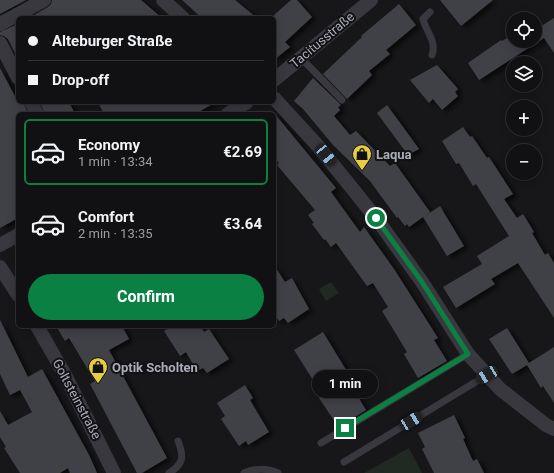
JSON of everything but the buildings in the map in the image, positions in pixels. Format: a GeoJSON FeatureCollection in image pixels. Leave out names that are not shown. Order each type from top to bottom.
{"type":"FeatureCollection","features":[{"type":"Feature","properties":{"kind":"street"},"geometry":{"type":"LineString","coordinates":[[0,24],[44,0]]}},
{"type":"Feature","properties":{"kind":"street"},"geometry":{"type":"LineString","coordinates":[[163,0],[182,16]]}},
{"type":"Feature","properties":{"kind":"street","name":"Tacitusstraße"},"geometry":{"type":"LineString","coordinates":[[276,78],[371,0]]}},
{"type":"Feature","properties":{"kind":"street"},"geometry":{"type":"LineString","coordinates":[[0,43],[16,74]]}},
{"type":"Feature","properties":{"kind":"street"},"geometry":{"type":"LineString","coordinates":[[276,100],[318,146],[376,218],[422,282],[468,354],[500,389],[554,429]]}},
{"type":"Feature","properties":{"kind":"street"},"geometry":{"type":"LineString","coordinates":[[231,112],[244,104]]}},
{"type":"Feature","properties":{"kind":"street"},"geometry":{"type":"LineString","coordinates":[[0,245],[16,236]]}},
{"type":"Feature","properties":{"kind":"street"},"geometry":{"type":"LineString","coordinates":[[0,267],[16,292]]}},
{"type":"Feature","properties":{"kind":"street","name":"Goltsteinstraße"},"geometry":{"type":"LineString","coordinates":[[38,328],[66,375],[114,473]]}},
{"type":"Feature","properties":{"kind":"lane"},"geometry":{"type":"LineString","coordinates":[[430,12],[423,19],[433,42],[434,49],[432,56]]}},
{"type":"Feature","properties":{"kind":"lane"},"geometry":{"type":"LineString","coordinates":[[301,58],[342,100]]}},
{"type":"Feature","properties":{"kind":"lane"},"geometry":{"type":"LineString","coordinates":[[321,443],[468,354]]}},
{"type":"Feature","properties":{"kind":"lane"},"geometry":{"type":"LineString","coordinates":[[344,462],[487,375]]}},
{"type":"Feature","properties":{"kind":"lane"},"geometry":{"type":"LineString","coordinates":[[169,473],[181,463],[181,448],[178,441]]}},
{"type":"Feature","properties":{"kind":"lane"},"geometry":{"type":"LineString","coordinates":[[244,473],[254,470],[274,471],[278,473]]}},
{"type":"Feature","properties":{"kind":"shaded area"},"geometry":{"type":"Polygon","coordinates":[[[331,282],[339,293],[326,301],[319,289],[331,282]]]}},
{"type":"Feature","properties":{"kind":"shaded area"},"geometry":{"type":"Polygon","coordinates":[[[409,448],[422,473],[364,473],[409,448]]]}},
{"type":"Feature","properties":{"kind":"place","name":"Laqua"},"geometry":{"type":"Point","coordinates":[362,171]}},
{"type":"Feature","properties":{"kind":"place","name":"Optik Scholten"},"geometry":{"type":"Point","coordinates":[98,384]}},
{"type":"Feature","properties":{"kind":"route"},"geometry":{"type":"LineString","coordinates":[[345,428],[468,354],[422,282],[376,218]]}}]}
